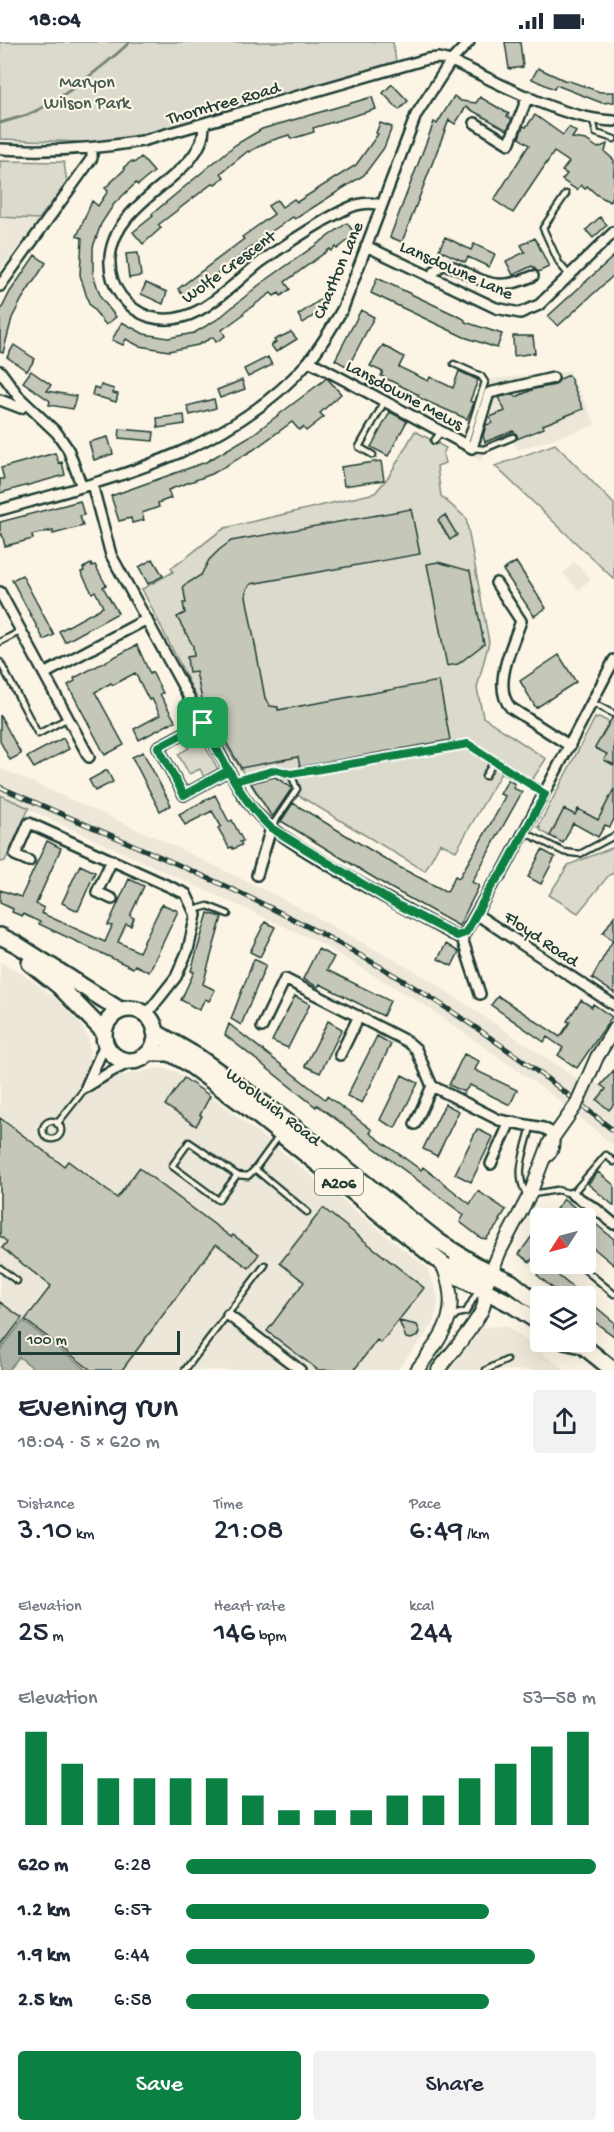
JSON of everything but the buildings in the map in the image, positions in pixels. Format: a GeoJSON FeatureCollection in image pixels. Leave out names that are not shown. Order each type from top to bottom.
{"type":"FeatureCollection","features":[{"type":"Feature","properties":{"kind":"main road"},"geometry":{"type":"LineString","coordinates":[[0,936],[120,1010]]}},
{"type":"Feature","properties":{"kind":"main road"},"geometry":{"type":"LineString","coordinates":[[0,947],[35,966],[59,986],[105,1037],[109,1050],[115,1057],[133,1061],[142,1059],[150,1053],[154,1046],[155,1032],[152,1021],[146,1015],[130,1008],[120,1010],[110,1018],[105,1037]]}},
{"type":"Feature","properties":{"kind":"main road","name":"Woolwich Road"},"geometry":{"type":"LineString","coordinates":[[155,1032],[198,1057],[268,1107],[439,1242],[476,1265],[511,1282],[530,1297]]}},
{"type":"Feature","properties":{"kind":"main road","name":"Woolwich Road"},"geometry":{"type":"LineString","coordinates":[[150,1053],[170,1053],[186,1062],[281,1134],[459,1277],[530,1316]]}},
{"type":"Feature","properties":{"kind":"main road"},"geometry":{"type":"LineString","coordinates":[[591,1352],[613,1370]]}},
{"type":"Feature","properties":{"kind":"street","name":"Charlton Lane"},"geometry":{"type":"LineString","coordinates":[[0,510],[87,486],[173,456],[221,432],[257,409],[286,385],[309,361],[330,332],[343,308],[416,115],[451,61],[470,42]]}},
{"type":"Feature","properties":{"kind":"street","name":"Thorntree Road"},"geometry":{"type":"LineString","coordinates":[[0,149],[55,151],[142,141],[427,59],[439,58],[451,61]]}},
{"type":"Feature","properties":{"kind":"street"},"geometry":{"type":"LineString","coordinates":[[451,61],[528,96],[593,120],[614,120]]}},
{"type":"Feature","properties":{"kind":"street"},"geometry":{"type":"LineString","coordinates":[[475,123],[509,144],[528,96]]}},
{"type":"Feature","properties":{"kind":"street","name":"Wolfe Crescent"},"geometry":{"type":"LineString","coordinates":[[204,125],[204,135],[191,159],[124,220],[114,238],[110,261],[113,282],[127,303],[146,315],[170,320],[190,315],[210,303],[282,247],[336,214],[354,204],[366,202],[382,205]]}},
{"type":"Feature","properties":{"kind":"street"},"geometry":{"type":"LineString","coordinates":[[0,286],[92,158],[92,148]]}},
{"type":"Feature","properties":{"kind":"street","name":"Lansdowne Lane"},"geometry":{"type":"LineString","coordinates":[[366,246],[496,308],[520,313],[539,305],[614,232]]}},
{"type":"Feature","properties":{"kind":"street"},"geometry":{"type":"LineString","coordinates":[[430,277],[440,266],[448,264],[488,283],[498,285],[511,284],[533,276]]}},
{"type":"Feature","properties":{"kind":"street","name":"Lansdowne Mews"},"geometry":{"type":"LineString","coordinates":[[309,361],[469,447],[489,393],[553,378]]}},
{"type":"Feature","properties":{"kind":"street"},"geometry":{"type":"LineString","coordinates":[[0,371],[25,404],[57,434],[68,449],[87,486],[111,555],[250,807],[271,828],[394,903],[452,934],[461,935],[480,994]]}},
{"type":"Feature","properties":{"kind":"street"},"geometry":{"type":"LineString","coordinates":[[0,400],[21,408],[25,404]]}},
{"type":"Feature","properties":{"kind":"street"},"geometry":{"type":"LineString","coordinates":[[496,583],[521,621],[502,680],[505,702],[570,746]]}},
{"type":"Feature","properties":{"kind":"street"},"geometry":{"type":"LineString","coordinates":[[0,592],[89,757]]}},
{"type":"Feature","properties":{"kind":"street"},"geometry":{"type":"LineString","coordinates":[[44,674],[147,619]]}},
{"type":"Feature","properties":{"kind":"street"},"geometry":{"type":"LineString","coordinates":[[476,914],[525,832],[614,660]]}},
{"type":"Feature","properties":{"kind":"street"},"geometry":{"type":"LineString","coordinates":[[203,723],[158,747],[184,795],[229,770]]}},
{"type":"Feature","properties":{"kind":"street"},"geometry":{"type":"LineString","coordinates":[[29,861],[15,855],[29,822],[186,894],[195,915],[188,950],[177,977],[146,1015]]}},
{"type":"Feature","properties":{"kind":"street"},"geometry":{"type":"LineString","coordinates":[[256,875],[271,828]]}},
{"type":"Feature","properties":{"kind":"street"},"geometry":{"type":"LineString","coordinates":[[112,860],[97,892],[112,899]]}},
{"type":"Feature","properties":{"kind":"street","name":"Floyd Road"},"geometry":{"type":"LineString","coordinates":[[461,935],[468,929],[476,914],[614,1005]]}},
{"type":"Feature","properties":{"kind":"street"},"geometry":{"type":"LineString","coordinates":[[262,1027],[285,979],[408,1042],[416,1049],[432,1086],[499,1120],[543,1128],[555,1134]]}},
{"type":"Feature","properties":{"kind":"street"},"geometry":{"type":"LineString","coordinates":[[340,1055],[359,1017]]}},
{"type":"Feature","properties":{"kind":"street"},"geometry":{"type":"LineString","coordinates":[[438,1370],[482,1310],[484,1290],[490,1272],[529,1196],[541,1166],[537,1161],[543,1144],[555,1134],[573,1110],[597,1056],[614,1029]]}},
{"type":"Feature","properties":{"kind":"street"},"geometry":{"type":"LineString","coordinates":[[86,1088],[105,1037]]}},
{"type":"Feature","properties":{"kind":"street"},"geometry":{"type":"LineString","coordinates":[[86,1088],[133,1061]]}},
{"type":"Feature","properties":{"kind":"street"},"geometry":{"type":"LineString","coordinates":[[415,1124],[432,1086]]}},
{"type":"Feature","properties":{"kind":"street"},"geometry":{"type":"LineString","coordinates":[[491,1164],[510,1122]]}},
{"type":"Feature","properties":{"kind":"street"},"geometry":{"type":"LineString","coordinates":[[572,1194],[594,1208]]}},
{"type":"Feature","properties":{"kind":"street"},"geometry":{"type":"LineString","coordinates":[[596,1209],[614,1224]]}},
{"type":"Feature","properties":{"kind":"street","name":"Woolwich Road"},"geometry":{"type":"LineString","coordinates":[[439,1242],[446,1252],[477,1276],[484,1290]]}},
{"type":"Feature","properties":{"kind":"street"},"geometry":{"type":"LineString","coordinates":[[417,1370],[448,1323],[452,1296],[448,1276],[442,1262]]}},
{"type":"Feature","properties":{"kind":"street"},"geometry":{"type":"LineString","coordinates":[[228,1315],[300,1370]]}},
{"type":"Feature","properties":{"kind":"lane"},"geometry":{"type":"LineString","coordinates":[[593,120],[596,133],[614,139]]}},
{"type":"Feature","properties":{"kind":"lane"},"geometry":{"type":"LineString","coordinates":[[566,194],[543,228],[560,262],[569,274]]}},
{"type":"Feature","properties":{"kind":"lane"},"geometry":{"type":"LineString","coordinates":[[454,364],[481,376],[485,382],[469,447],[484,449],[513,437]]}},
{"type":"Feature","properties":{"kind":"lane"},"geometry":{"type":"LineString","coordinates":[[373,455],[359,447],[385,401]]}},
{"type":"Feature","properties":{"kind":"lane"},"geometry":{"type":"LineString","coordinates":[[434,441],[441,432]]}},
{"type":"Feature","properties":{"kind":"lane"},"geometry":{"type":"LineString","coordinates":[[0,642],[21,631]]}},
{"type":"Feature","properties":{"kind":"lane"},"geometry":{"type":"LineString","coordinates":[[0,662],[39,734],[68,718]]}},
{"type":"Feature","properties":{"kind":"lane"},"geometry":{"type":"LineString","coordinates":[[592,703],[614,714]]}},
{"type":"Feature","properties":{"kind":"lane"},"geometry":{"type":"LineString","coordinates":[[235,781],[276,770],[291,774],[468,744],[545,794]]}},
{"type":"Feature","properties":{"kind":"lane"},"geometry":{"type":"LineString","coordinates":[[485,776],[494,762]]}},
{"type":"Feature","properties":{"kind":"lane"},"geometry":{"type":"LineString","coordinates":[[271,828],[297,789],[291,774]]}},
{"type":"Feature","properties":{"kind":"lane"},"geometry":{"type":"LineString","coordinates":[[525,832],[564,852],[580,854],[614,836]]}},
{"type":"Feature","properties":{"kind":"lane"},"geometry":{"type":"LineString","coordinates":[[194,910],[208,906],[228,914]]}},
{"type":"Feature","properties":{"kind":"lane"},"geometry":{"type":"LineString","coordinates":[[57,1124],[86,1088]]}},
{"type":"Feature","properties":{"kind":"lane"},"geometry":{"type":"LineString","coordinates":[[531,1126],[520,1174],[522,1188],[529,1196],[556,1190],[572,1194],[606,1155],[614,1162]]}},
{"type":"Feature","properties":{"kind":"lane"},"geometry":{"type":"LineString","coordinates":[[237,1175],[218,1200],[172,1166],[189,1142],[237,1175],[248,1176],[281,1134]]}},
{"type":"Feature","properties":{"kind":"lane"},"geometry":{"type":"LineString","coordinates":[[255,1169],[307,1212]]}},
{"type":"Feature","properties":{"kind":"lane"},"geometry":{"type":"LineString","coordinates":[[185,1370],[265,1264]]}},
{"type":"Feature","properties":{"kind":"lane"},"geometry":{"type":"LineString","coordinates":[[0,1268],[17,1281]]}},
{"type":"Feature","properties":{"kind":"lane"},"geometry":{"type":"LineString","coordinates":[[590,1274],[614,1294]]}},
{"type":"Feature","properties":{"kind":"lane"},"geometry":{"type":"LineString","coordinates":[[448,1323],[457,1314],[466,1312],[475,1296],[484,1290]]}},
{"type":"Feature","properties":{"kind":"lane"},"geometry":{"type":"LineString","coordinates":[[486,1370],[507,1360]]}},
{"type":"Feature","properties":{"kind":"shaded area"},"geometry":{"type":"Polygon","coordinates":[[[0,161],[64,162],[67,183],[0,271],[0,161]]]}},
{"type":"Feature","properties":{"kind":"shaded area"},"geometry":{"type":"Polygon","coordinates":[[[569,371],[596,425],[518,450],[513,442],[485,453],[480,461],[466,453],[491,379],[569,371]]]}},
{"type":"Feature","properties":{"kind":"shaded area"},"geometry":{"type":"Polygon","coordinates":[[[574,562],[591,578],[579,590],[563,574],[574,562]]]}},
{"type":"Feature","properties":{"kind":"shaded area"},"geometry":{"type":"Polygon","coordinates":[[[0,768],[155,837],[283,899],[425,977],[573,1076],[601,1085],[614,1095],[614,1146],[551,1094],[427,1007],[318,942],[0,796],[0,768]]]}},
{"type":"Feature","properties":{"kind":"shaded area"},"geometry":{"type":"Polygon","coordinates":[[[0,962],[18,971],[55,998],[79,1022],[88,1037],[90,1049],[88,1064],[106,1079],[160,1068],[175,1071],[213,1097],[427,1268],[437,1293],[438,1303],[433,1325],[397,1370],[0,1370],[0,962]]]}},
{"type":"Feature","properties":{"kind":"shaded area"},"geometry":{"type":"Polygon","coordinates":[[[23,1321],[87,1370],[36,1370],[19,1357],[8,1370],[0,1370],[0,1350],[23,1321]]]}},
{"type":"Feature","properties":{"kind":"shaded area"},"geometry":{"type":"Polygon","coordinates":[[[507,1326],[530,1343],[530,1352],[541,1352],[565,1370],[450,1370],[483,1327],[507,1326]]]}},
{"type":"Feature","properties":{"kind":"green space","name":"Maryon Wilson Park"},"geometry":{"type":"Polygon","coordinates":[[[0,42],[393,42],[396,62],[172,128],[108,143],[0,139],[0,42]]]}},
{"type":"Feature","properties":{"kind":"green space"},"geometry":{"type":"Polygon","coordinates":[[[0,161],[64,162],[67,183],[39,219],[0,217],[0,161]]]}},
{"type":"Feature","properties":{"kind":"green space"},"geometry":{"type":"Polygon","coordinates":[[[415,431],[446,448],[443,454],[445,463],[437,466],[441,496],[466,518],[489,642],[477,688],[483,717],[546,759],[528,786],[501,773],[456,851],[440,843],[425,871],[298,795],[280,823],[272,817],[205,714],[142,589],[173,572],[171,568],[225,528],[375,493],[389,476],[415,431]]]}},
{"type":"Feature","properties":{"kind":"green space"},"geometry":{"type":"Polygon","coordinates":[[[555,444],[614,504],[614,579],[495,466],[555,444]]]}},
{"type":"Feature","properties":{"kind":"green space"},"geometry":{"type":"Polygon","coordinates":[[[599,717],[609,722],[596,748],[607,754],[604,760],[614,765],[614,789],[598,820],[579,810],[550,836],[538,827],[595,718],[599,717]]]}},
{"type":"Feature","properties":{"kind":"green space"},"geometry":{"type":"Polygon","coordinates":[[[196,730],[219,771],[205,779],[200,769],[189,774],[178,754],[189,748],[183,738],[196,730]]]}},
{"type":"Feature","properties":{"kind":"green space"},"geometry":{"type":"Polygon","coordinates":[[[0,795],[29,808],[5,861],[0,862],[0,795]]]}},
{"type":"Feature","properties":{"kind":"green space"},"geometry":{"type":"Polygon","coordinates":[[[614,847],[614,873],[609,875],[578,913],[549,895],[568,865],[614,847]]]}},
{"type":"Feature","properties":{"kind":"waterway"},"geometry":{"type":"LineString","coordinates":[[0,123],[27,115],[53,101],[94,72],[130,42]]}},
{"type":"Feature","properties":{"kind":"railway"},"geometry":{"type":"LineString","coordinates":[[0,787],[264,904],[349,949],[418,990],[485,1034],[614,1131]]}},
{"type":"Feature","properties":{"kind":"route"},"geometry":{"type":"LineString","coordinates":[[203,723],[158,747],[184,795],[229,770],[235,781],[276,770],[291,774],[468,744],[545,794],[504,870],[491,887],[468,929],[457,936],[346,875],[284,837],[259,818],[242,794],[229,770],[203,723]]}}]}
